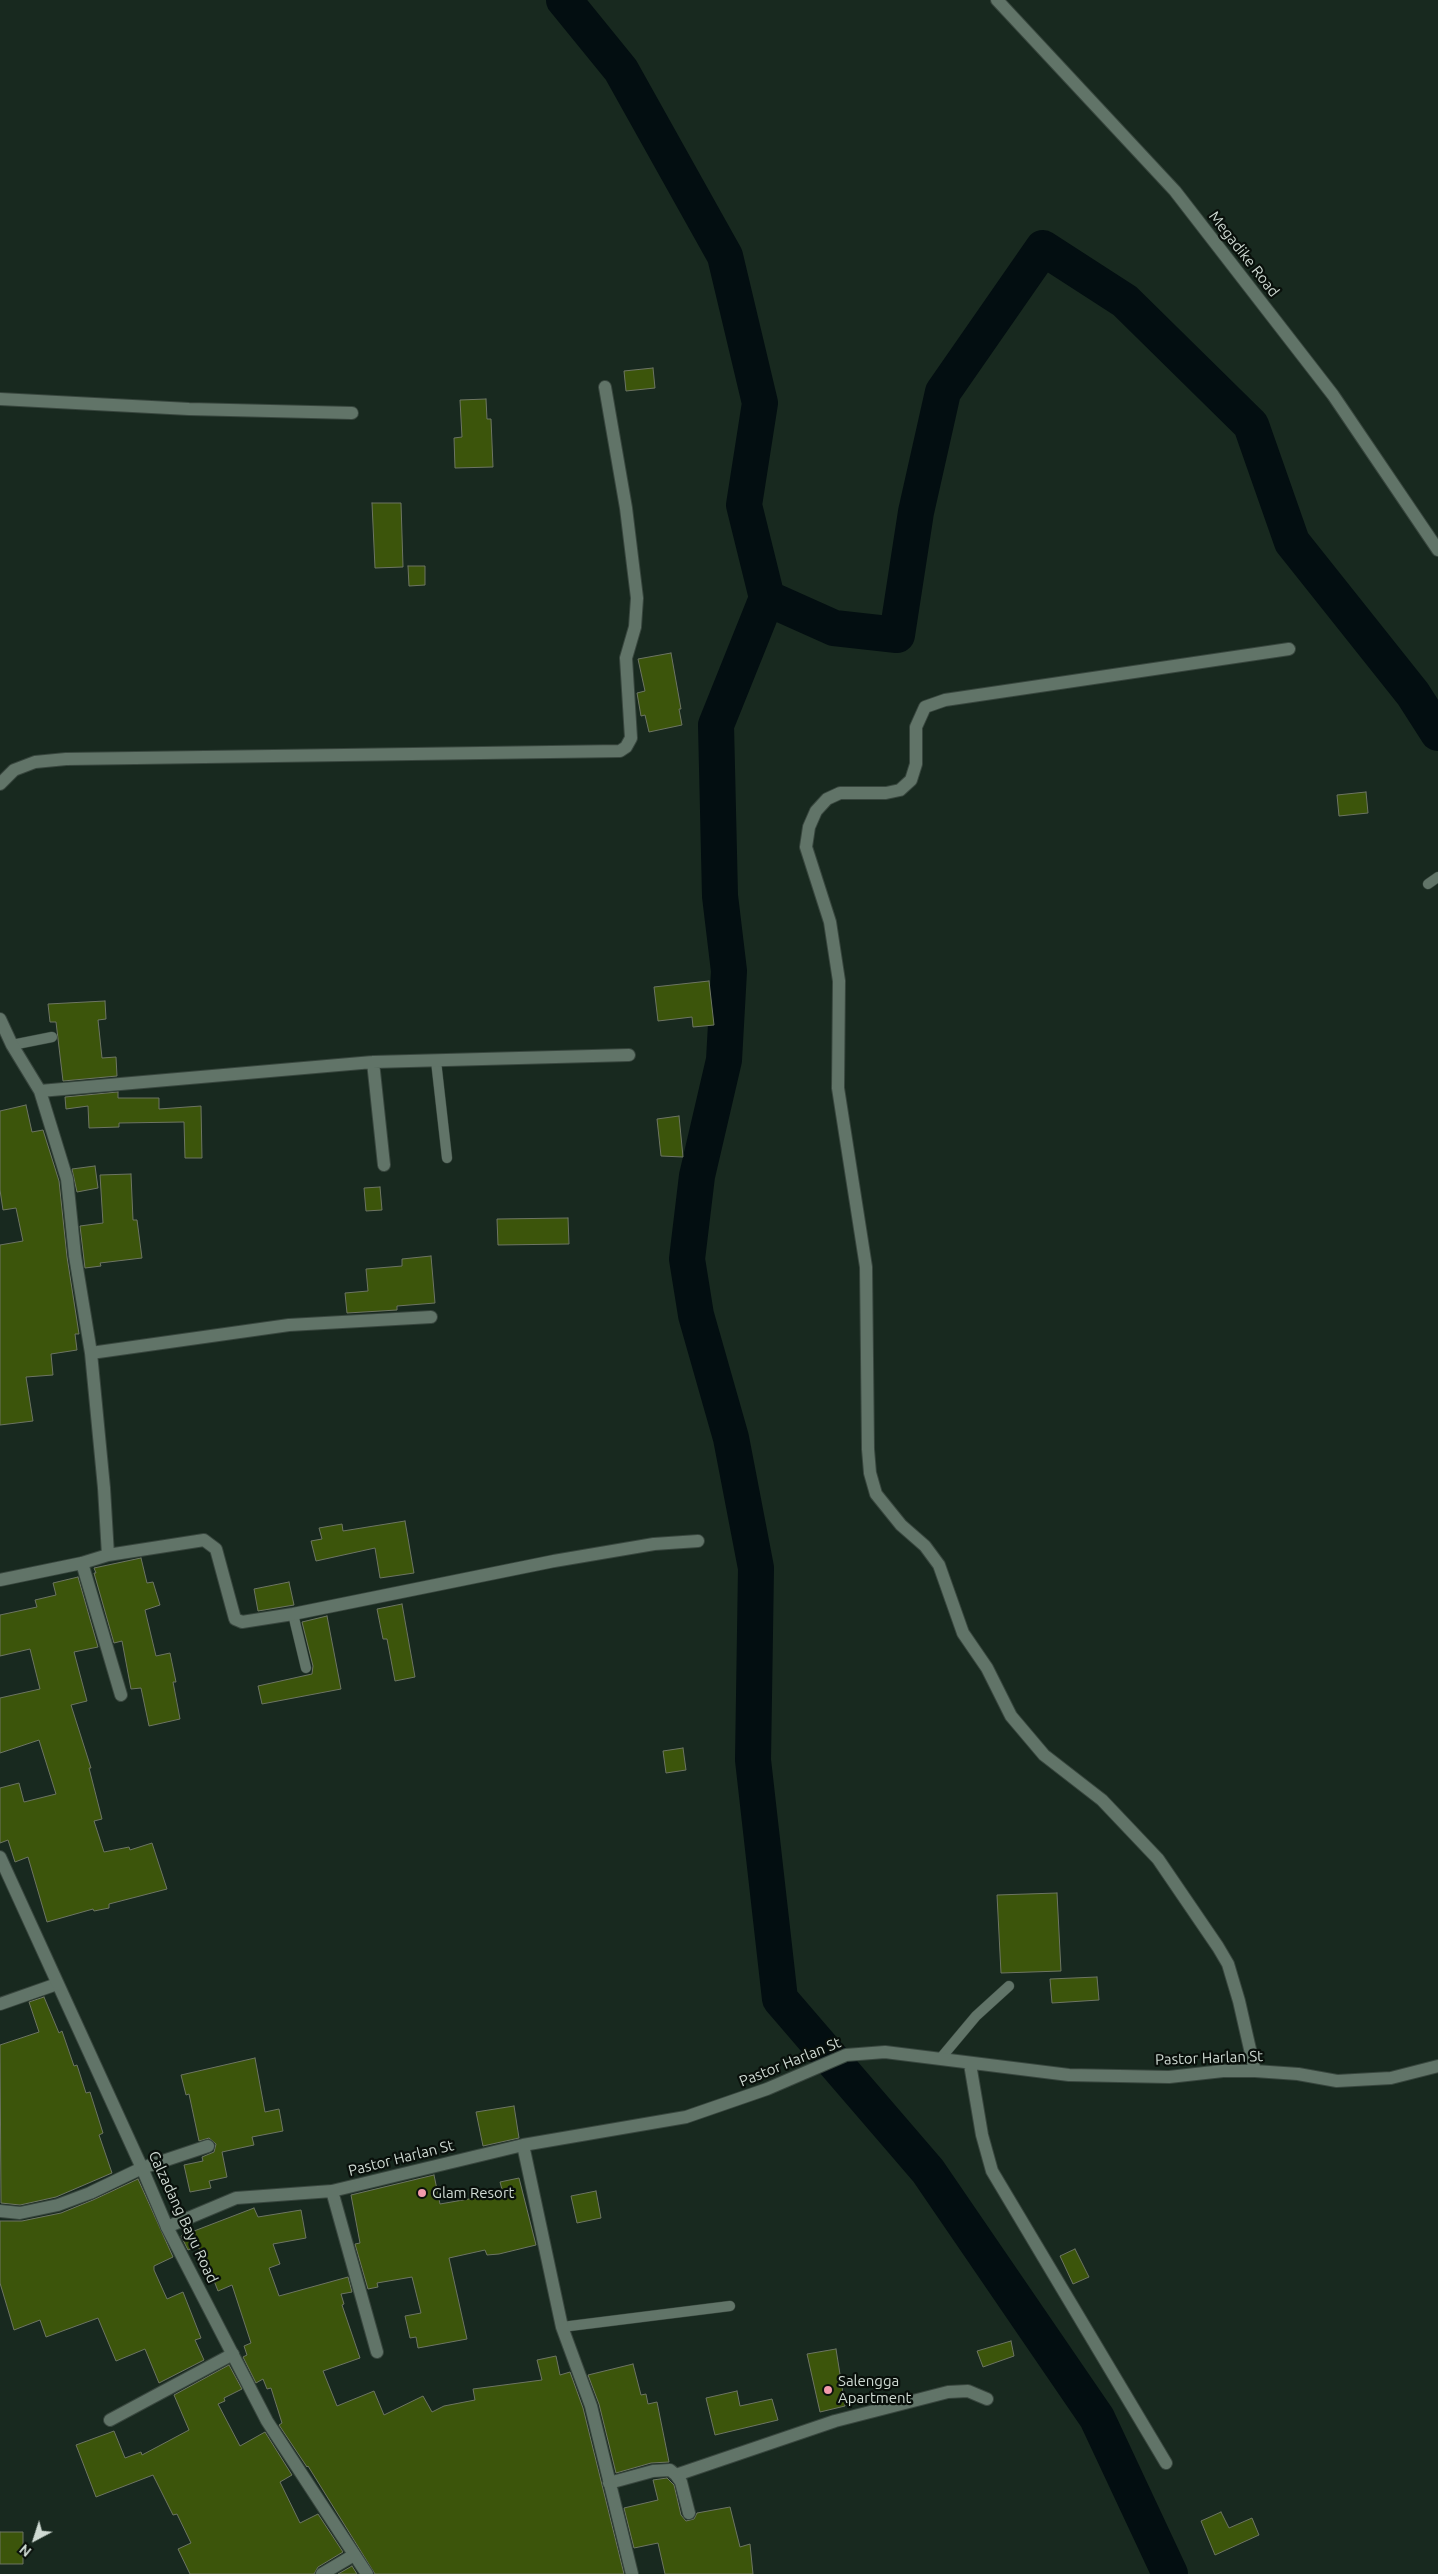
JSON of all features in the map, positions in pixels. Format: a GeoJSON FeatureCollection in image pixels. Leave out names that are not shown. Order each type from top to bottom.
{"type":"FeatureCollection","features":[{"type":"Feature","properties":{"kind":"street","name":"Megadike Road"},"geometry":{"type":"LineString","coordinates":[[997,0],[1175,190],[1333,395],[1438,550]]}},
{"type":"Feature","properties":{"kind":"street"},"geometry":{"type":"LineString","coordinates":[[0,784],[14,770],[35,762],[66,759],[610,751],[626,747],[631,738],[626,658],[635,628],[637,598],[626,508],[605,387]]}},
{"type":"Feature","properties":{"kind":"street"},"geometry":{"type":"LineString","coordinates":[[0,399],[189,409],[352,413]]}},
{"type":"Feature","properties":{"kind":"street"},"geometry":{"type":"LineString","coordinates":[[1255,2070],[1239,2001],[1228,1964],[1218,1947],[1158,1858],[1102,1800],[1044,1755],[1011,1716],[987,1668],[962,1633],[939,1565],[926,1546],[901,1525],[876,1494],[870,1473],[868,1449],[866,1267],[838,1088],[840,981],[830,922],[806,847],[808,827],[816,811],[827,799],[840,793],[886,793],[900,790],[911,780],[916,764],[916,727],[926,707],[945,700],[1289,649]]}},
{"type":"Feature","properties":{"kind":"street"},"geometry":{"type":"LineString","coordinates":[[0,1019],[12,1045],[40,1091],[67,1179],[75,1256],[90,1353],[104,1488],[108,1555]]}},
{"type":"Feature","properties":{"kind":"street"},"geometry":{"type":"LineString","coordinates":[[40,1091],[373,1062],[629,1055]]}},
{"type":"Feature","properties":{"kind":"street"},"geometry":{"type":"LineString","coordinates":[[373,1062],[384,1165]]}},
{"type":"Feature","properties":{"kind":"street"},"geometry":{"type":"LineString","coordinates":[[90,1353],[288,1325],[431,1317]]}},
{"type":"Feature","properties":{"kind":"street"},"geometry":{"type":"LineString","coordinates":[[0,1580],[82,1563],[108,1555],[204,1540],[216,1549],[236,1619],[242,1622],[292,1614],[554,1561],[654,1544],[698,1541]]}},
{"type":"Feature","properties":{"kind":"street"},"geometry":{"type":"LineString","coordinates":[[82,1563],[121,1695]]}},
{"type":"Feature","properties":{"kind":"street","name":"Calzadang Bayu Road"},"geometry":{"type":"LineString","coordinates":[[0,1857],[167,2227],[266,2421],[367,2574]]}},
{"type":"Feature","properties":{"kind":"street"},"geometry":{"type":"LineString","coordinates":[[0,2004],[57,1984]]}},
{"type":"Feature","properties":{"kind":"street","name":"Pastor Harlan St"},"geometry":{"type":"LineString","coordinates":[[167,2227],[236,2198],[332,2191],[523,2145],[686,2117],[767,2089],[846,2055],[885,2052],[1069,2075],[1169,2077],[1223,2071],[1255,2070],[1298,2074],[1337,2081],[1391,2078],[1438,2066]]}},
{"type":"Feature","properties":{"kind":"street"},"geometry":{"type":"LineString","coordinates":[[970,2064],[982,2135],[992,2171],[1166,2463]]}},
{"type":"Feature","properties":{"kind":"street"},"geometry":{"type":"LineString","coordinates":[[523,2145],[562,2326],[591,2406],[632,2574]]}},
{"type":"Feature","properties":{"kind":"street"},"geometry":{"type":"LineString","coordinates":[[0,2211],[20,2213],[58,2205],[90,2193],[142,2168],[208,2146]]}},
{"type":"Feature","properties":{"kind":"street"},"geometry":{"type":"LineString","coordinates":[[332,2191],[377,2352]]}},
{"type":"Feature","properties":{"kind":"street"},"geometry":{"type":"LineString","coordinates":[[110,2420],[233,2354]]}},
{"type":"Feature","properties":{"kind":"street"},"geometry":{"type":"LineString","coordinates":[[676,2475],[835,2421],[948,2392],[968,2391],[987,2399]]}},
{"type":"Feature","properties":{"kind":"street"},"geometry":{"type":"LineString","coordinates":[[610,2483],[653,2471],[670,2470],[681,2482],[689,2513]]}},
{"type":"Feature","properties":{"kind":"street"},"geometry":{"type":"LineString","coordinates":[[322,2574],[354,2555]]}},
{"type":"Feature","properties":{"kind":"lane"},"geometry":{"type":"LineString","coordinates":[[1428,884],[1438,877]]}},
{"type":"Feature","properties":{"kind":"lane"},"geometry":{"type":"LineString","coordinates":[[12,1045],[52,1036]]}},
{"type":"Feature","properties":{"kind":"lane"},"geometry":{"type":"LineString","coordinates":[[436,1061],[447,1158]]}},
{"type":"Feature","properties":{"kind":"lane"},"geometry":{"type":"LineString","coordinates":[[292,1614],[306,1668]]}},
{"type":"Feature","properties":{"kind":"lane"},"geometry":{"type":"LineString","coordinates":[[940,2058],[976,2016],[1009,1986]]}},
{"type":"Feature","properties":{"kind":"lane"},"geometry":{"type":"LineString","coordinates":[[562,2326],[730,2306]]}},
{"type":"Feature","properties":{"kind":"building"},"geometry":{"type":"Polygon","coordinates":[[[653,368],[655,388],[626,391],[624,371],[653,368]]]}},
{"type":"Feature","properties":{"kind":"building"},"geometry":{"type":"Polygon","coordinates":[[[486,399],[487,419],[491,419],[493,467],[455,468],[454,438],[462,437],[460,400],[486,399]]]}},
{"type":"Feature","properties":{"kind":"building"},"geometry":{"type":"Polygon","coordinates":[[[372,503],[401,503],[403,567],[375,568],[372,503]]]}},
{"type":"Feature","properties":{"kind":"building"},"geometry":{"type":"Polygon","coordinates":[[[408,566],[425,566],[425,585],[409,586],[408,566]]]}},
{"type":"Feature","properties":{"kind":"building"},"geometry":{"type":"Polygon","coordinates":[[[671,653],[682,725],[649,732],[645,715],[641,716],[637,693],[645,691],[638,659],[671,653]]]}},
{"type":"Feature","properties":{"kind":"building"},"geometry":{"type":"Polygon","coordinates":[[[1366,792],[1368,813],[1339,816],[1337,795],[1366,792]]]}},
{"type":"Feature","properties":{"kind":"building"},"geometry":{"type":"Polygon","coordinates":[[[709,981],[714,1025],[693,1027],[692,1017],[658,1021],[654,987],[709,981]]]}},
{"type":"Feature","properties":{"kind":"building"},"geometry":{"type":"Polygon","coordinates":[[[105,1001],[106,1019],[98,1020],[102,1058],[116,1057],[117,1076],[63,1081],[56,1022],[50,1022],[48,1004],[105,1001]]]}},
{"type":"Feature","properties":{"kind":"building"},"geometry":{"type":"Polygon","coordinates":[[[118,1092],[118,1098],[159,1098],[159,1109],[201,1106],[202,1158],[185,1158],[184,1122],[119,1123],[119,1127],[89,1128],[88,1106],[66,1109],[65,1097],[118,1092]]]}},
{"type":"Feature","properties":{"kind":"building"},"geometry":{"type":"Polygon","coordinates":[[[26,1105],[32,1132],[43,1130],[59,1181],[67,1257],[79,1334],[75,1334],[77,1350],[51,1354],[53,1375],[26,1377],[33,1421],[0,1425],[0,1245],[23,1241],[16,1208],[3,1210],[0,1190],[0,1111],[26,1105]]]}},
{"type":"Feature","properties":{"kind":"building"},"geometry":{"type":"Polygon","coordinates":[[[679,1116],[683,1157],[661,1156],[657,1119],[679,1116]]]}},
{"type":"Feature","properties":{"kind":"building"},"geometry":{"type":"Polygon","coordinates":[[[95,1166],[98,1188],[77,1192],[72,1169],[95,1166]]]}},
{"type":"Feature","properties":{"kind":"building"},"geometry":{"type":"Polygon","coordinates":[[[131,1174],[133,1220],[137,1220],[142,1258],[100,1263],[101,1266],[85,1268],[80,1226],[103,1223],[100,1175],[131,1174]]]}},
{"type":"Feature","properties":{"kind":"building"},"geometry":{"type":"Polygon","coordinates":[[[380,1187],[382,1210],[366,1211],[364,1188],[380,1187]]]}},
{"type":"Feature","properties":{"kind":"building"},"geometry":{"type":"Polygon","coordinates":[[[568,1218],[569,1244],[498,1245],[497,1219],[568,1218]]]}},
{"type":"Feature","properties":{"kind":"building"},"geometry":{"type":"Polygon","coordinates":[[[431,1256],[435,1303],[397,1306],[397,1310],[347,1313],[345,1293],[368,1291],[366,1269],[402,1266],[402,1259],[431,1256]]]}},
{"type":"Feature","properties":{"kind":"building"},"geometry":{"type":"Polygon","coordinates":[[[405,1521],[414,1573],[380,1578],[375,1548],[316,1561],[311,1541],[322,1539],[319,1528],[342,1524],[343,1531],[405,1521]]]}},
{"type":"Feature","properties":{"kind":"building"},"geometry":{"type":"Polygon","coordinates":[[[141,1558],[147,1583],[153,1582],[160,1605],[145,1610],[156,1656],[170,1653],[176,1682],[173,1682],[180,1719],[149,1726],[141,1688],[131,1689],[122,1641],[114,1643],[94,1573],[96,1573],[94,1568],[141,1558]]]}},
{"type":"Feature","properties":{"kind":"building"},"geometry":{"type":"Polygon","coordinates":[[[78,1577],[98,1647],[74,1652],[87,1701],[71,1705],[91,1768],[89,1768],[102,1819],[94,1821],[104,1852],[129,1847],[130,1850],[152,1843],[167,1889],[109,1904],[109,1908],[94,1911],[93,1909],[47,1922],[28,1857],[15,1862],[8,1840],[0,1843],[0,1788],[19,1783],[24,1802],[56,1794],[39,1740],[0,1753],[0,1698],[40,1689],[30,1649],[0,1656],[0,1615],[37,1607],[35,1600],[56,1595],[53,1583],[78,1577]]]}},
{"type":"Feature","properties":{"kind":"building"},"geometry":{"type":"Polygon","coordinates":[[[289,1582],[294,1605],[258,1611],[254,1589],[289,1582]]]}},
{"type":"Feature","properties":{"kind":"building"},"geometry":{"type":"Polygon","coordinates":[[[402,1604],[415,1677],[395,1681],[387,1639],[383,1639],[377,1609],[402,1604]]]}},
{"type":"Feature","properties":{"kind":"building"},"geometry":{"type":"Polygon","coordinates":[[[327,1616],[341,1689],[262,1704],[258,1686],[312,1674],[313,1666],[302,1622],[327,1616]]]}},
{"type":"Feature","properties":{"kind":"building"},"geometry":{"type":"Polygon","coordinates":[[[683,1748],[686,1770],[666,1773],[663,1751],[683,1748]]]}},
{"type":"Feature","properties":{"kind":"building"},"geometry":{"type":"Polygon","coordinates":[[[1057,1893],[1061,1971],[1001,1973],[997,1895],[1057,1893]]]}},
{"type":"Feature","properties":{"kind":"building"},"geometry":{"type":"Polygon","coordinates":[[[1097,1977],[1099,2000],[1052,2003],[1050,1979],[1097,1977]]]}},
{"type":"Feature","properties":{"kind":"building"},"geometry":{"type":"Polygon","coordinates":[[[44,1997],[59,2033],[62,2031],[74,2066],[77,2065],[86,2093],[90,2092],[103,2133],[99,2135],[112,2173],[56,2197],[20,2205],[1,2203],[0,2045],[39,2032],[29,2002],[44,1997]]]}},
{"type":"Feature","properties":{"kind":"building"},"geometry":{"type":"Polygon","coordinates":[[[255,2058],[265,2112],[279,2109],[283,2131],[252,2137],[254,2145],[222,2152],[227,2177],[209,2181],[211,2188],[190,2192],[184,2165],[203,2161],[202,2157],[214,2152],[216,2144],[209,2138],[199,2141],[189,2094],[186,2095],[181,2075],[255,2058]]]}},
{"type":"Feature","properties":{"kind":"building"},"geometry":{"type":"Polygon","coordinates":[[[514,2106],[519,2138],[483,2146],[476,2112],[514,2106]]]}},
{"type":"Feature","properties":{"kind":"building"},"geometry":{"type":"Polygon","coordinates":[[[434,2175],[440,2204],[503,2193],[500,2182],[519,2178],[536,2245],[499,2254],[487,2255],[485,2250],[449,2258],[467,2339],[418,2348],[416,2337],[410,2338],[405,2316],[421,2313],[412,2277],[377,2283],[378,2287],[368,2289],[355,2244],[360,2243],[351,2195],[434,2175]]]}},
{"type":"Feature","properties":{"kind":"building"},"geometry":{"type":"Polygon","coordinates":[[[138,2179],[173,2257],[154,2266],[154,2270],[167,2299],[183,2292],[201,2338],[195,2340],[204,2360],[159,2383],[145,2349],[116,2361],[98,2318],[46,2337],[40,2320],[14,2330],[0,2283],[0,2221],[22,2221],[61,2213],[138,2179]]]}},
{"type":"Feature","properties":{"kind":"building"},"geometry":{"type":"Polygon","coordinates":[[[596,2191],[601,2218],[577,2223],[571,2196],[596,2191]]]}},
{"type":"Feature","properties":{"kind":"building"},"geometry":{"type":"Polygon","coordinates":[[[254,2208],[258,2217],[301,2210],[306,2238],[273,2244],[280,2264],[269,2268],[279,2296],[348,2277],[352,2292],[341,2294],[344,2304],[342,2305],[360,2358],[323,2371],[337,2406],[374,2391],[384,2415],[423,2396],[432,2412],[444,2406],[475,2400],[473,2389],[542,2380],[537,2360],[556,2356],[560,2375],[570,2372],[583,2408],[624,2574],[375,2574],[308,2466],[279,2425],[282,2423],[271,2388],[267,2389],[263,2379],[256,2383],[243,2357],[247,2355],[244,2346],[251,2343],[232,2285],[218,2291],[202,2250],[200,2251],[198,2246],[188,2250],[181,2236],[254,2208]]]}},
{"type":"Feature","properties":{"kind":"building"},"geometry":{"type":"Polygon","coordinates":[[[1075,2249],[1089,2277],[1073,2284],[1060,2256],[1075,2249]]]}},
{"type":"Feature","properties":{"kind":"building"},"geometry":{"type":"Polygon","coordinates":[[[1011,2341],[1014,2356],[983,2367],[977,2351],[1011,2341]]]}},
{"type":"Feature","properties":{"kind":"building","name":"Salengga Apartment"},"geometry":{"type":"Polygon","coordinates":[[[836,2349],[845,2406],[820,2412],[807,2354],[836,2349]]]}},
{"type":"Feature","properties":{"kind":"building"},"geometry":{"type":"Polygon","coordinates":[[[633,2364],[641,2395],[646,2394],[648,2404],[657,2402],[669,2462],[651,2463],[616,2473],[599,2404],[588,2375],[633,2364]]]}},
{"type":"Feature","properties":{"kind":"building"},"geometry":{"type":"Polygon","coordinates":[[[229,2365],[242,2389],[224,2398],[225,2401],[218,2404],[240,2446],[265,2432],[292,2475],[280,2482],[300,2523],[318,2514],[343,2552],[318,2567],[314,2574],[190,2574],[178,2549],[191,2543],[177,2514],[173,2515],[153,2475],[96,2497],[76,2445],[114,2431],[125,2458],[141,2452],[142,2455],[189,2430],[174,2395],[229,2365]]]}},
{"type":"Feature","properties":{"kind":"building"},"geometry":{"type":"Polygon","coordinates":[[[737,2391],[740,2406],[772,2399],[778,2420],[715,2435],[706,2398],[737,2391]]]}},
{"type":"Feature","properties":{"kind":"building"},"geometry":{"type":"Polygon","coordinates":[[[667,2478],[674,2485],[681,2515],[686,2521],[694,2519],[697,2513],[730,2507],[740,2547],[750,2544],[753,2574],[665,2574],[658,2543],[634,2548],[624,2508],[658,2500],[653,2480],[667,2478]]]}},
{"type":"Feature","properties":{"kind":"building"},"geometry":{"type":"Polygon","coordinates":[[[1221,2512],[1229,2528],[1252,2518],[1259,2535],[1215,2555],[1201,2521],[1221,2512]]]}},
{"type":"Feature","properties":{"kind":"building"},"geometry":{"type":"Polygon","coordinates":[[[0,2532],[23,2532],[23,2564],[0,2564],[0,2532]]]}},
{"type":"Feature","properties":{"kind":"building"},"geometry":{"type":"Polygon","coordinates":[[[352,2566],[357,2574],[338,2574],[352,2566]]]}},
{"type":"Feature","properties":{"kind":"waterway"},"geometry":{"type":"LineString","coordinates":[[564,0],[621,70],[725,256],[760,403],[744,505],[767,598],[834,628],[897,635],[916,512],[943,392],[1043,248],[1125,301],[1251,425],[1292,542],[1413,694],[1438,733]]}},
{"type":"Feature","properties":{"kind":"waterway"},"geometry":{"type":"LineString","coordinates":[[767,598],[716,725],[720,896],[729,971],[724,1060],[697,1176],[687,1259],[696,1315],[731,1438],[756,1568],[753,1760],[780,1999],[928,2171],[1097,2418],[1170,2574]]}},
{"type":"Feature","properties":{"kind":"place","name":"Glam Resort"},"geometry":{"type":"Point","coordinates":[422,2193]}},
{"type":"Feature","properties":{"kind":"place","name":"Salengga Apartment"},"geometry":{"type":"Point","coordinates":[828,2390]}}]}
